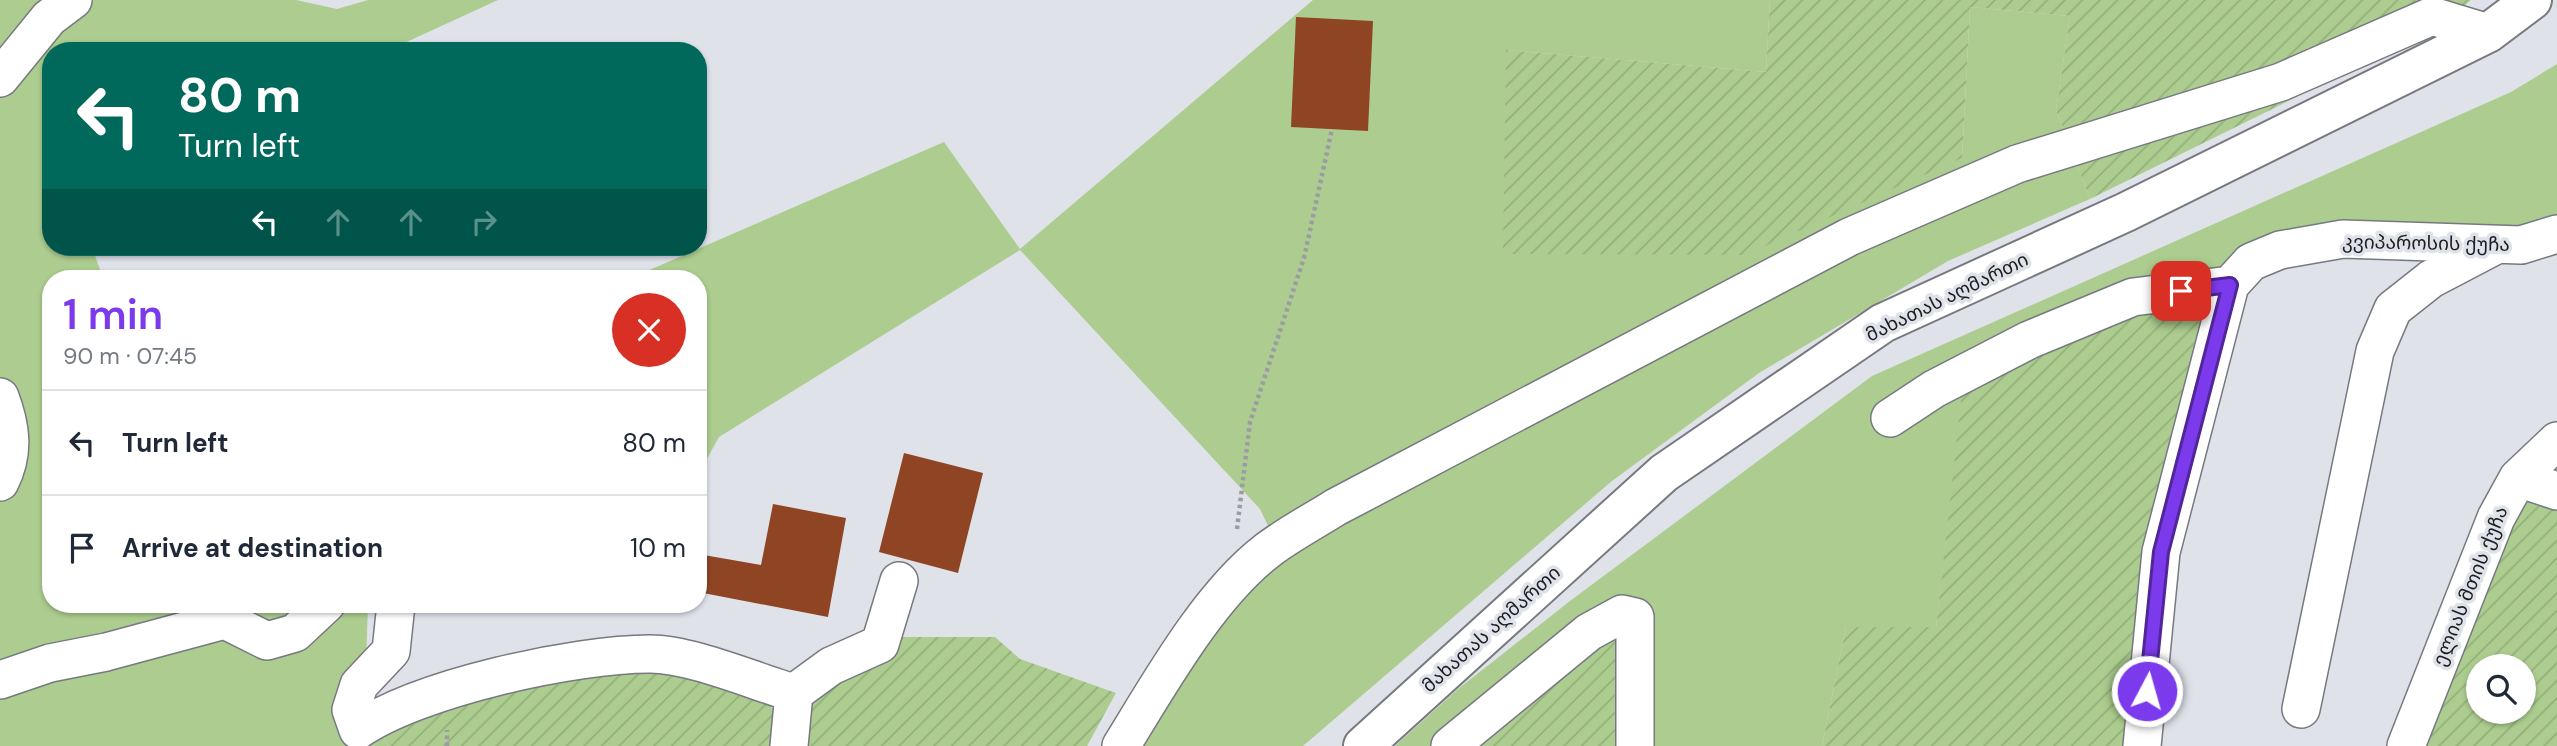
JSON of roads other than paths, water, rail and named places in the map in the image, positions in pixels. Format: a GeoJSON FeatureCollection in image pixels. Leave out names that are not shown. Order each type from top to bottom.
{"type":"FeatureCollection","features":[{"type":"Feature","properties":{"kind":"main road","name":"მახათას აღმართი"},"geometry":{"type":"LineString","coordinates":[[1363,746],[1664,473],[1883,323],[2126,212],[2488,33],[2532,0]]}},
{"type":"Feature","properties":{"kind":"street"},"geometry":{"type":"LineString","coordinates":[[0,78],[49,18],[74,0]]}},
{"type":"Feature","properties":{"kind":"street"},"geometry":{"type":"LineString","coordinates":[[1121,746],[1164,677],[1230,585],[1268,550],[1336,507],[1849,237],[2017,164],[2281,82],[2432,16],[2488,33]]}},
{"type":"Feature","properties":{"kind":"street","name":"კვიპაროსის ქუჩა"},"geometry":{"type":"LineString","coordinates":[[2230,285],[2251,262],[2280,250],[2343,239],[2521,245],[2557,234]]}},
{"type":"Feature","properties":{"kind":"street"},"geometry":{"type":"LineString","coordinates":[[2301,709],[2375,351],[2393,309],[2431,279],[2497,245]]}},
{"type":"Feature","properties":{"kind":"street"},"geometry":{"type":"LineString","coordinates":[[1890,418],[1934,390],[2029,340],[2133,297],[2230,285],[2161,552],[2142,746]]}},
{"type":"Feature","properties":{"kind":"street"},"geometry":{"type":"LineString","coordinates":[[0,397],[11,425],[9,466],[0,482]]}},
{"type":"Feature","properties":{"kind":"street","name":"ელიას მთის ქუჩა"},"geometry":{"type":"LineString","coordinates":[[2406,746],[2496,518],[2518,478],[2557,442]]}},
{"type":"Feature","properties":{"kind":"street"},"geometry":{"type":"LineString","coordinates":[[2518,478],[2557,491]]}},
{"type":"Feature","properties":{"kind":"street"},"geometry":{"type":"LineString","coordinates":[[789,746],[794,693],[831,666],[864,654],[880,644],[899,581]]}},
{"type":"Feature","properties":{"kind":"street"},"geometry":{"type":"LineString","coordinates":[[0,680],[50,663],[106,653],[225,620],[267,640],[295,633],[316,613]]}},
{"type":"Feature","properties":{"kind":"street"},"geometry":{"type":"LineString","coordinates":[[395,613],[391,651],[359,685],[351,710],[358,730],[378,716],[463,686],[580,661],[650,654],[673,657],[794,693]]}},
{"type":"Feature","properties":{"kind":"street"},"geometry":{"type":"LineString","coordinates":[[1450,746],[1589,632],[1622,614],[1636,617],[1635,746]]}}]}
